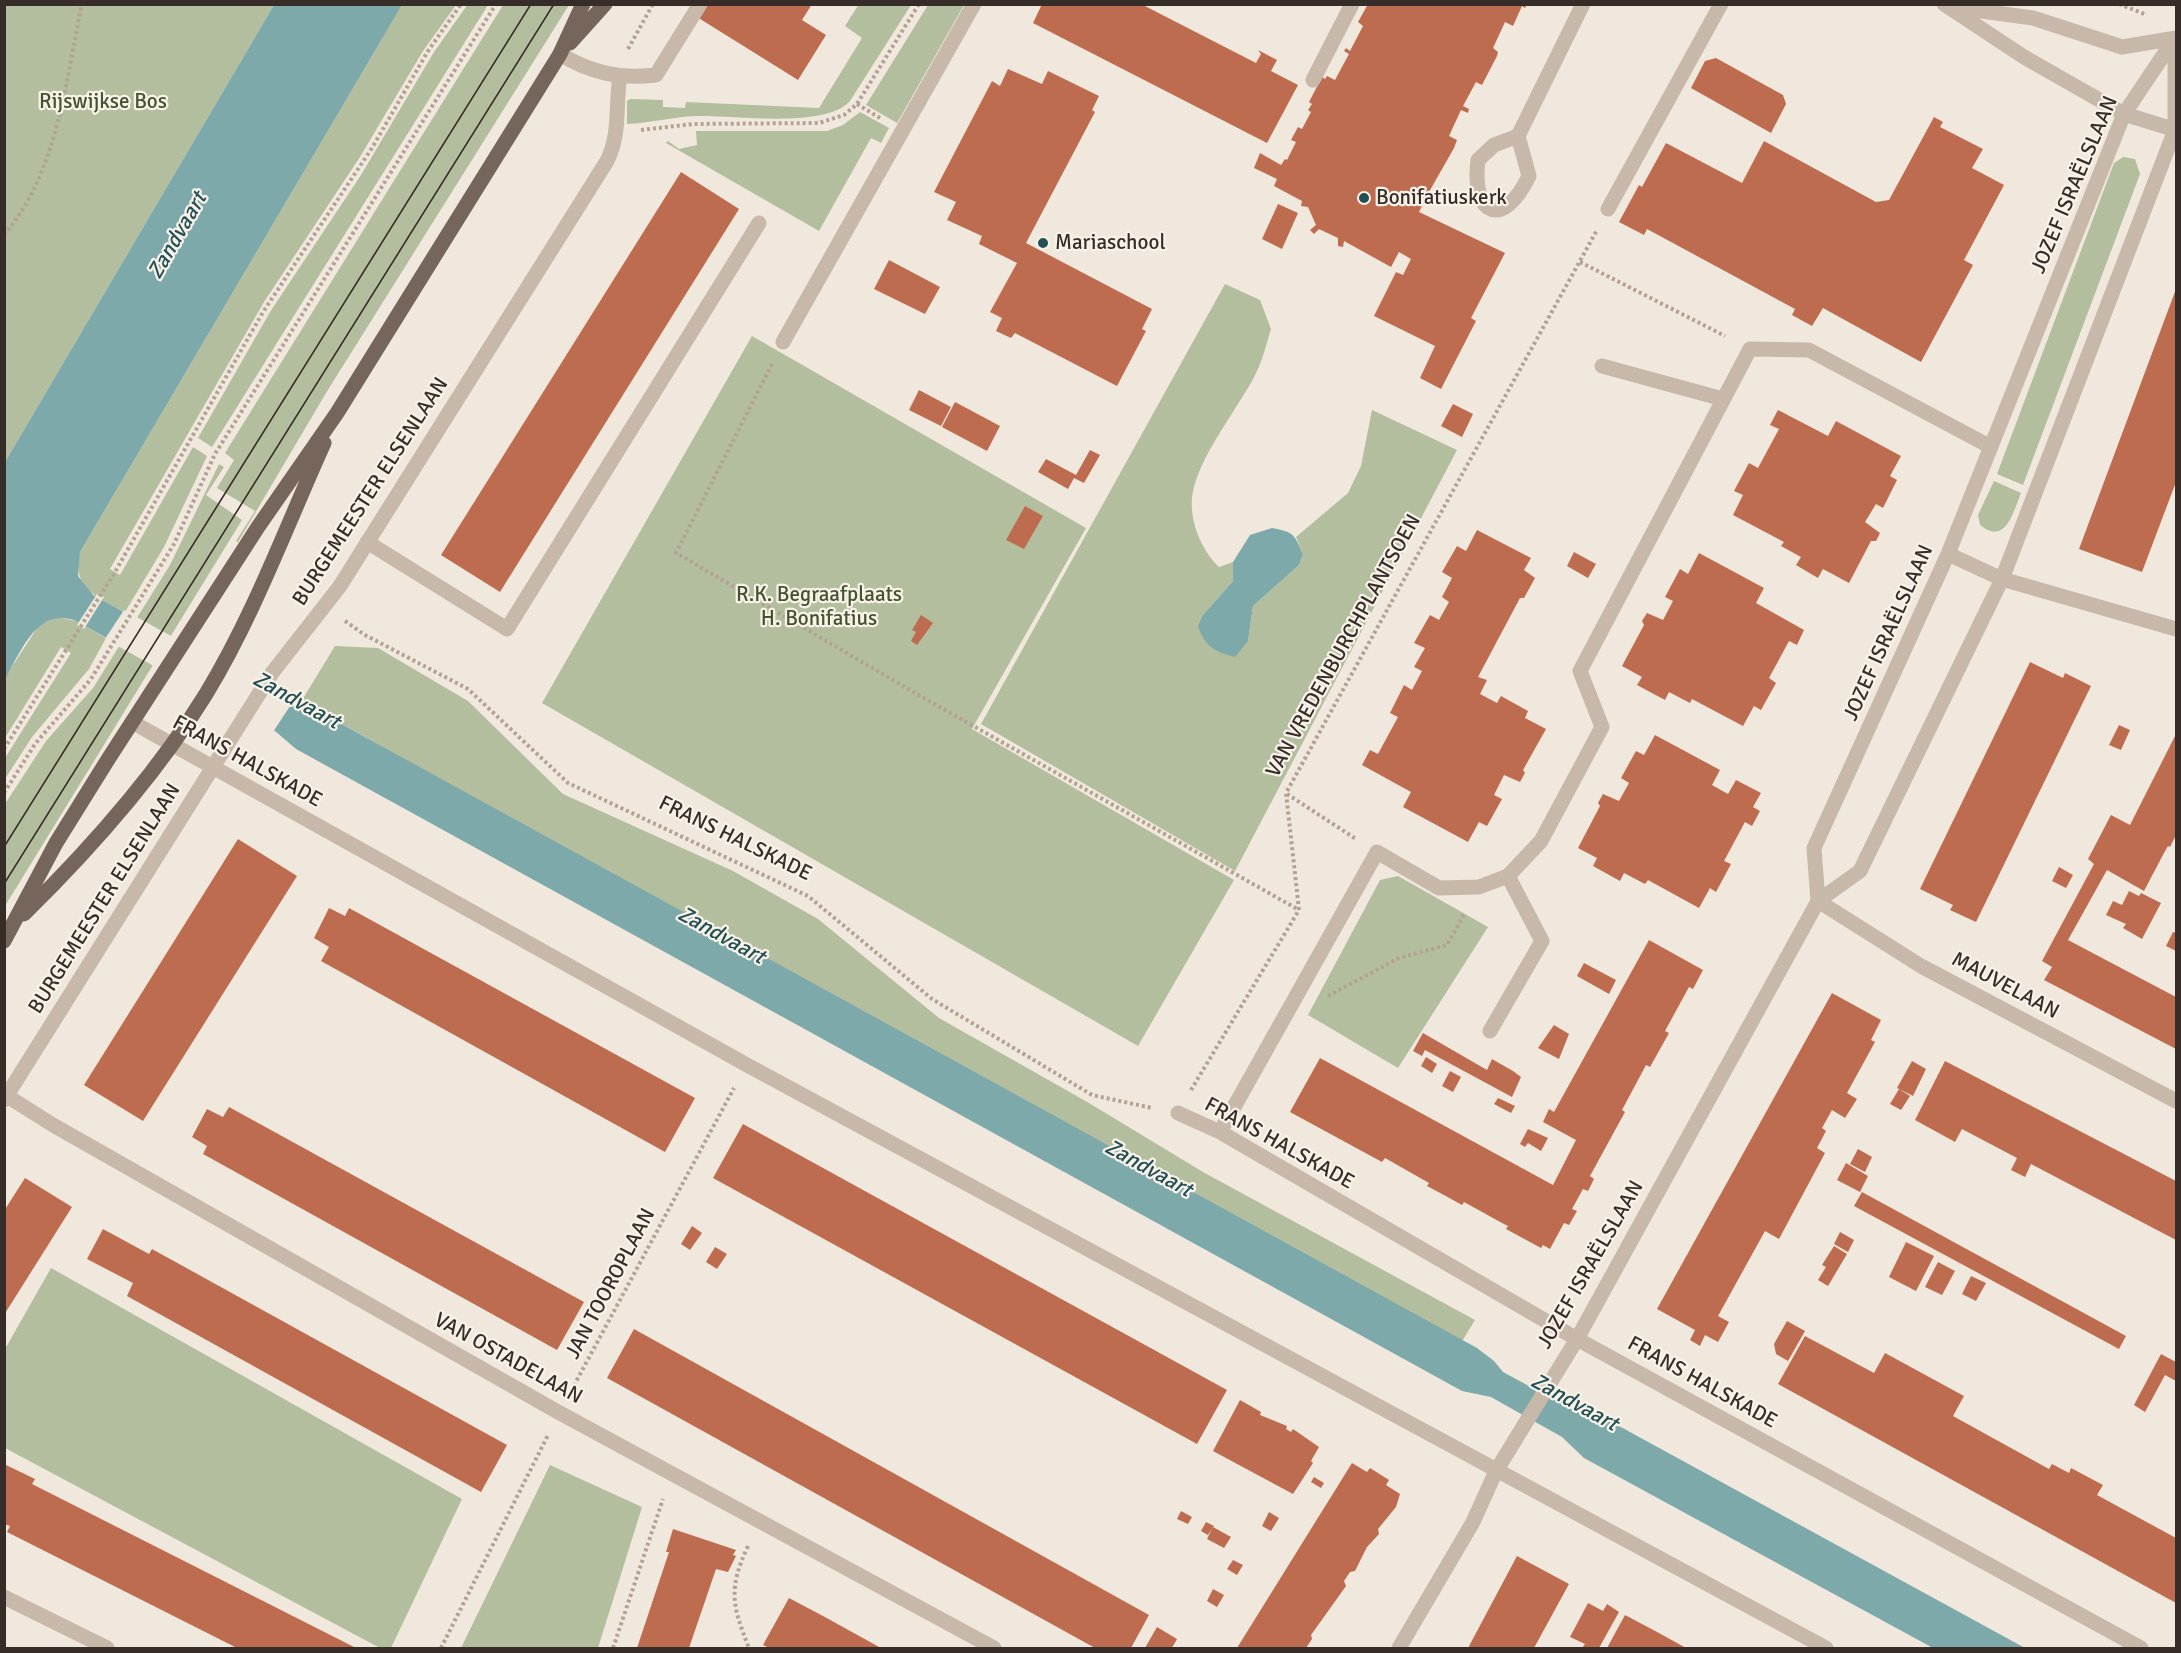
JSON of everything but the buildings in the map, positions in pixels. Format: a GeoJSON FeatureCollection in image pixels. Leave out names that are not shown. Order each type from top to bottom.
{"type":"FeatureCollection","features":[{"type":"Feature","properties":{"kind":"main road","name":"BURGEMEESTER ELSENLAAN"},"geometry":{"type":"LineString","coordinates":[[4,941],[18,920],[56,843],[258,527],[337,413],[560,54],[583,4]]}},
{"type":"Feature","properties":{"kind":"main road","name":"BURGEMEESTER ELSENLAAN"},"geometry":{"type":"LineString","coordinates":[[560,54],[606,4]]}},
{"type":"Feature","properties":{"kind":"main road","name":"BURGEMEESTER ELSENLAAN"},"geometry":{"type":"LineString","coordinates":[[18,920],[72,866],[172,744],[205,694],[270,566],[337,413]]}},
{"type":"Feature","properties":{"kind":"street"},"geometry":{"type":"LineString","coordinates":[[560,54],[588,70],[620,76],[656,75],[700,4]]}},
{"type":"Feature","properties":{"kind":"street"},"geometry":{"type":"LineString","coordinates":[[783,342],[974,4]]}},
{"type":"Feature","properties":{"kind":"street"},"geometry":{"type":"LineString","coordinates":[[1313,80],[1353,4]]}},
{"type":"Feature","properties":{"kind":"street"},"geometry":{"type":"LineString","coordinates":[[1518,136],[1494,145],[1478,160],[1475,182],[1483,203],[1493,210],[1504,209],[1519,197],[1529,176],[1518,136],[1583,4]]}},
{"type":"Feature","properties":{"kind":"street"},"geometry":{"type":"LineString","coordinates":[[1608,209],[1721,4]]}},
{"type":"Feature","properties":{"kind":"street"},"geometry":{"type":"LineString","coordinates":[[1947,6],[2033,18],[2122,47],[2176,38]]}},
{"type":"Feature","properties":{"kind":"street"},"geometry":{"type":"LineString","coordinates":[[1947,6],[2024,57],[2124,114],[2176,130]]}},
{"type":"Feature","properties":{"kind":"street","name":"JOZEF ISRAËLSLAAN"},"geometry":{"type":"LineString","coordinates":[[1818,901],[1814,848],[1948,554],[2124,114],[2176,38]]}},
{"type":"Feature","properties":{"kind":"street","name":"JOZEF ISRAËLSLAAN"},"geometry":{"type":"LineString","coordinates":[[1399,1648],[1473,1522],[1496,1471],[1554,1372],[1577,1339],[1818,901],[1860,871],[2002,579],[2176,130],[2176,38]]}},
{"type":"Feature","properties":{"kind":"street","name":"BURGEMEESTER ELSENLAAN"},"geometry":{"type":"LineString","coordinates":[[6,1098],[263,687],[291,647],[326,606],[368,542],[607,161],[617,131],[620,76]]}},
{"type":"Feature","properties":{"kind":"street"},"geometry":{"type":"LineString","coordinates":[[368,542],[507,629],[759,224]]}},
{"type":"Feature","properties":{"kind":"street"},"geometry":{"type":"LineString","coordinates":[[1220,1132],[1377,852],[1439,888],[1479,887],[1508,876],[1541,842],[1602,727],[1580,671],[1750,349],[1809,350],[1991,447]]}},
{"type":"Feature","properties":{"kind":"street"},"geometry":{"type":"LineString","coordinates":[[1602,366],[1723,399]]}},
{"type":"Feature","properties":{"kind":"street"},"geometry":{"type":"LineString","coordinates":[[1948,554],[2002,579],[2176,629]]}},
{"type":"Feature","properties":{"kind":"street","name":"FRANS HALSKADE"},"geometry":{"type":"LineString","coordinates":[[132,722],[747,1065],[1826,1648]]}},
{"type":"Feature","properties":{"kind":"street"},"geometry":{"type":"LineString","coordinates":[[1490,1031],[1542,941],[1508,876]]}},
{"type":"Feature","properties":{"kind":"street","name":"MAUVELAAN"},"geometry":{"type":"LineString","coordinates":[[1818,901],[1921,966],[2176,1101]]}},
{"type":"Feature","properties":{"kind":"street","name":"VAN OSTADELAAN"},"geometry":{"type":"LineString","coordinates":[[6,1098],[558,1412],[994,1648]]}},
{"type":"Feature","properties":{"kind":"street","name":"FRANS HALSKADE"},"geometry":{"type":"LineString","coordinates":[[1178,1113],[1220,1132],[1577,1339],[2141,1648]]}},
{"type":"Feature","properties":{"kind":"street"},"geometry":{"type":"LineString","coordinates":[[4,1597],[107,1648]]}},
{"type":"Feature","properties":{"kind":"path"},"geometry":{"type":"LineString","coordinates":[[4,235],[25,208],[45,166],[82,4]]}},
{"type":"Feature","properties":{"kind":"path"},"geometry":{"type":"LineString","coordinates":[[4,749],[115,572],[263,312],[372,148],[428,51],[461,4]]}},
{"type":"Feature","properties":{"kind":"path"},"geometry":{"type":"LineString","coordinates":[[4,793],[35,744],[85,686],[113,643],[174,544],[215,454],[496,4]]}},
{"type":"Feature","properties":{"kind":"path"},"geometry":{"type":"LineString","coordinates":[[620,76],[629,46],[653,4]]}},
{"type":"Feature","properties":{"kind":"path"},"geometry":{"type":"LineString","coordinates":[[617,131],[693,124],[819,123],[839,118],[857,104],[919,4]]}},
{"type":"Feature","properties":{"kind":"path","name":"VAN VREDENBURCHPLANTSOEN"},"geometry":{"type":"LineString","coordinates":[[1299,910],[1286,793],[1608,209]]}},
{"type":"Feature","properties":{"kind":"path"},"geometry":{"type":"LineString","coordinates":[[1580,262],[1750,349]]}},
{"type":"Feature","properties":{"kind":"path"},"geometry":{"type":"LineString","coordinates":[[783,342],[676,553],[915,693],[1299,910],[1178,1113]]}},
{"type":"Feature","properties":{"kind":"path","name":"FRANS HALSKADE"},"geometry":{"type":"LineString","coordinates":[[326,606],[365,635],[468,689],[568,783],[808,896],[932,999],[1092,1095],[1178,1113]]}},
{"type":"Feature","properties":{"kind":"path"},"geometry":{"type":"LineString","coordinates":[[1286,793],[1377,852]]}},
{"type":"Feature","properties":{"kind":"path"},"geometry":{"type":"LineString","coordinates":[[1325,997],[1399,958],[1447,945],[1479,887]]}},
{"type":"Feature","properties":{"kind":"path","name":"JAN TOOROPLAAN"},"geometry":{"type":"LineString","coordinates":[[441,1648],[558,1412],[747,1065]]}},
{"type":"Feature","properties":{"kind":"path"},"geometry":{"type":"LineString","coordinates":[[613,1648],[672,1473]]}},
{"type":"Feature","properties":{"kind":"path"},"geometry":{"type":"LineString","coordinates":[[749,1648],[738,1621],[733,1591],[735,1573],[760,1521]]}},
{"type":"Feature","properties":{"kind":"green space"},"geometry":{"type":"Polygon","coordinates":[[[468,4],[488,5],[212,447],[198,438],[270,312],[361,175],[434,52],[468,4]]]}},
{"type":"Feature","properties":{"kind":"green space"},"geometry":{"type":"Polygon","coordinates":[[[859,4],[911,5],[850,101],[838,110],[800,118],[696,116],[627,124],[627,101],[630,99],[663,100],[663,107],[685,108],[686,102],[819,108],[862,38],[845,26],[859,4]]]}},
{"type":"Feature","properties":{"kind":"green space","name":"Rijswijkse Bos"},"geometry":{"type":"Polygon","coordinates":[[[4,5],[274,5],[5,462],[4,462],[4,5]]]}},
{"type":"Feature","properties":{"kind":"green space"},"geometry":{"type":"Polygon","coordinates":[[[402,5],[456,5],[423,51],[360,157],[264,302],[110,569],[120,575],[193,447],[207,456],[164,547],[125,612],[96,596],[83,583],[78,565],[80,552],[402,5]]]}},
{"type":"Feature","properties":{"kind":"green space"},"geometry":{"type":"Polygon","coordinates":[[[503,5],[569,5],[326,393],[238,542],[236,541],[255,511],[217,488],[234,460],[225,453],[503,5]]]}},
{"type":"Feature","properties":{"kind":"green space"},"geometry":{"type":"Polygon","coordinates":[[[928,5],[964,5],[897,123],[866,105],[928,5]]]}},
{"type":"Feature","properties":{"kind":"green space"},"geometry":{"type":"Polygon","coordinates":[[[860,112],[889,128],[881,143],[871,138],[819,231],[666,143],[668,141],[679,149],[697,145],[696,131],[827,131],[843,125],[860,112]]]}},
{"type":"Feature","properties":{"kind":"green space"},"geometry":{"type":"Polygon","coordinates":[[[2123,157],[2135,159],[2140,174],[2023,485],[1997,474],[2114,163],[2123,157]]]}},
{"type":"Feature","properties":{"kind":"green space"},"geometry":{"type":"Polygon","coordinates":[[[1225,284],[1260,300],[1271,329],[1257,372],[1205,459],[1194,487],[1193,519],[1206,551],[1219,567],[1233,562],[1233,581],[1203,615],[1248,641],[1253,606],[1299,565],[1303,554],[1296,537],[1348,493],[1361,466],[1372,410],[1457,450],[1235,871],[981,724],[1225,284]]]}},
{"type":"Feature","properties":{"kind":"green space","name":"R.K. Begraafplaats H. Bonifatius"},"geometry":{"type":"Polygon","coordinates":[[[752,336],[1086,528],[972,729],[1234,880],[1138,1046],[542,703],[752,336]]]}},
{"type":"Feature","properties":{"kind":"green space"},"geometry":{"type":"Polygon","coordinates":[[[219,464],[224,467],[206,495],[242,520],[5,906],[5,804],[46,741],[93,688],[170,565],[219,464]]]}},
{"type":"Feature","properties":{"kind":"green space"},"geometry":{"type":"Polygon","coordinates":[[[1994,481],[2021,493],[2007,524],[1996,532],[1980,525],[1978,515],[1994,481]]]}},
{"type":"Feature","properties":{"kind":"green space"},"geometry":{"type":"Polygon","coordinates":[[[57,617],[76,621],[106,638],[89,669],[32,737],[5,779],[5,758],[71,653],[61,647],[5,738],[4,679],[39,625],[57,617]]]}},
{"type":"Feature","properties":{"kind":"green space"},"geometry":{"type":"Polygon","coordinates":[[[335,646],[378,648],[468,701],[563,794],[733,871],[818,919],[939,1018],[1089,1103],[1203,1172],[1475,1320],[1461,1343],[666,908],[360,734],[317,711],[299,705],[335,646]]]}},
{"type":"Feature","properties":{"kind":"green space"},"geometry":{"type":"Polygon","coordinates":[[[1398,876],[1488,927],[1398,1068],[1308,1015],[1380,880],[1398,876]]]}},
{"type":"Feature","properties":{"kind":"green space"},"geometry":{"type":"Polygon","coordinates":[[[51,1268],[462,1499],[391,1648],[380,1648],[5,1448],[5,1349],[51,1268]]]}},
{"type":"Feature","properties":{"kind":"green space"},"geometry":{"type":"Polygon","coordinates":[[[550,1465],[642,1507],[598,1648],[461,1648],[550,1465]]]}},
{"type":"Feature","properties":{"kind":"water","name":"Zandvaart"},"geometry":{"type":"Polygon","coordinates":[[[274,5],[402,5],[80,552],[78,576],[93,595],[292,704],[325,715],[1477,1348],[1494,1361],[1503,1372],[1577,1412],[1608,1420],[2025,1648],[1933,1648],[1584,1458],[1562,1437],[1491,1397],[1462,1391],[296,749],[275,731],[76,621],[62,618],[51,620],[41,626],[24,645],[5,679],[5,462],[274,5]]]}},
{"type":"Feature","properties":{"kind":"water"},"geometry":{"type":"Polygon","coordinates":[[[1272,528],[1285,531],[1295,538],[1303,554],[1299,565],[1253,606],[1248,641],[1235,657],[1222,653],[1208,644],[1198,626],[1203,615],[1233,581],[1233,562],[1250,535],[1272,528]]]}},
{"type":"Feature","properties":{"kind":"pier"},"geometry":{"type":"Polygon","coordinates":[[[97,594],[104,597],[84,629],[77,625],[97,594]]]}},
{"type":"Feature","properties":{"kind":"pier"},"geometry":{"type":"Polygon","coordinates":[[[124,610],[292,703],[273,732],[105,639],[124,610]]]}},
{"type":"Feature","properties":{"kind":"tram line"},"geometry":{"type":"LineString","coordinates":[[4,847],[531,4]]}},
{"type":"Feature","properties":{"kind":"tram line"},"geometry":{"type":"LineString","coordinates":[[4,884],[554,4]]}},
{"type":"Feature","properties":{"kind":"place","name":"Bonifatiuskerk"},"geometry":{"type":"Point","coordinates":[1364,198]}},
{"type":"Feature","properties":{"kind":"place","name":"Mariaschool"},"geometry":{"type":"Point","coordinates":[1043,243]}}]}
